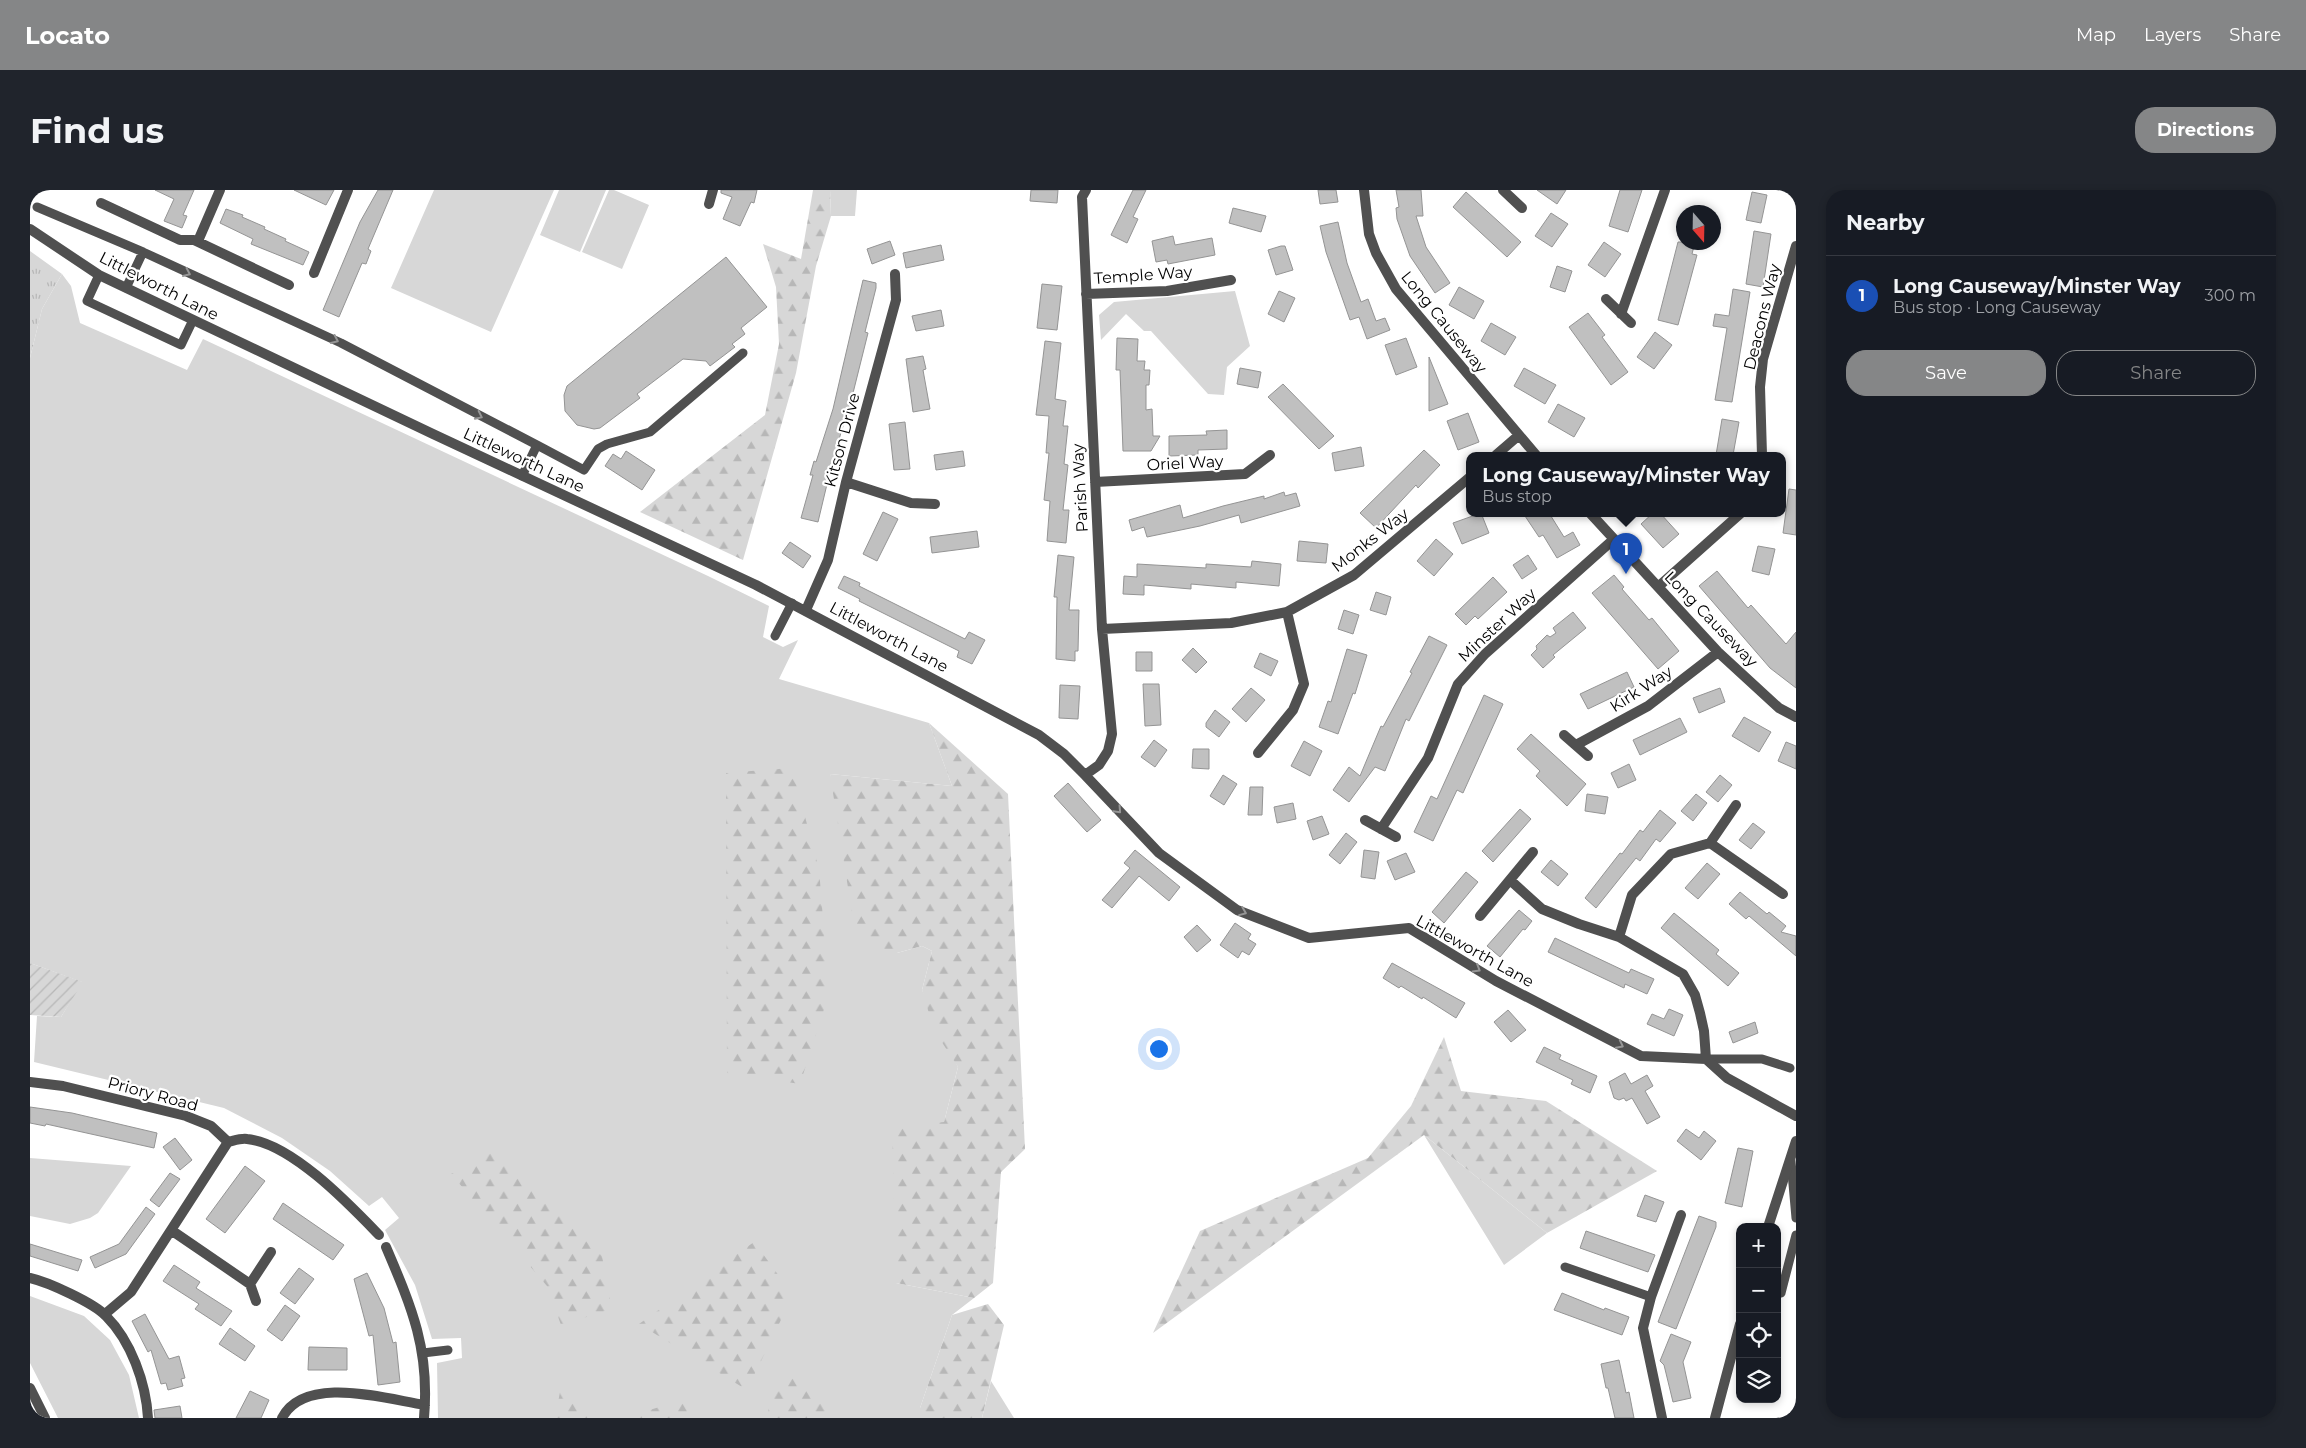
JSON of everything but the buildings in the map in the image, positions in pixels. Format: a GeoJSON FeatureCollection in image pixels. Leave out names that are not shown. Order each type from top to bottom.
{"type":"FeatureCollection","features":[{"type":"Feature","properties":{"kind":"street"},"geometry":{"type":"LineString","coordinates":[[198,241],[220,190]]}},
{"type":"Feature","properties":{"kind":"street"},"geometry":{"type":"LineString","coordinates":[[314,273],[348,190]]}},
{"type":"Feature","properties":{"kind":"street"},"geometry":{"type":"LineString","coordinates":[[709,204],[713,190]]}},
{"type":"Feature","properties":{"kind":"street","name":"Parish Way"},"geometry":{"type":"LineString","coordinates":[[1085,775],[1098,765],[1108,751],[1112,734],[1102,629],[1082,197],[1086,190]]}},
{"type":"Feature","properties":{"kind":"street","name":"Long Causeway"},"geometry":{"type":"LineString","coordinates":[[1364,190],[1369,234],[1385,272],[1396,289],[1533,452]]}},
{"type":"Feature","properties":{"kind":"street"},"geometry":{"type":"LineString","coordinates":[[1502,190],[1511,194],[1522,208]]}},
{"type":"Feature","properties":{"kind":"street"},"geometry":{"type":"LineString","coordinates":[[1621,314],[1665,190]]}},
{"type":"Feature","properties":{"kind":"street"},"geometry":{"type":"LineString","coordinates":[[1792,190],[1796,193]]}},
{"type":"Feature","properties":{"kind":"street"},"geometry":{"type":"LineString","coordinates":[[101,203],[180,240],[198,241],[289,285]]}},
{"type":"Feature","properties":{"kind":"street","name":"Littleworth Lane"},"geometry":{"type":"LineString","coordinates":[[30,230],[99,275],[792,603],[1039,735],[1064,754],[1159,853],[1237,910],[1309,938],[1409,928],[1496,981],[1641,1056],[1706,1059]]}},
{"type":"Feature","properties":{"kind":"street","name":"Deacons Way"},"geometry":{"type":"LineString","coordinates":[[1762,452],[1760,387],[1763,359],[1796,246]]}},
{"type":"Feature","properties":{"kind":"street","name":"Kitson Drive"},"geometry":{"type":"LineString","coordinates":[[806,610],[828,560],[846,482],[896,300],[895,274]]}},
{"type":"Feature","properties":{"kind":"street","name":"Temple Way"},"geometry":{"type":"LineString","coordinates":[[1086,294],[1167,291],[1232,280]]}},
{"type":"Feature","properties":{"kind":"street"},"geometry":{"type":"LineString","coordinates":[[1606,299],[1631,323]]}},
{"type":"Feature","properties":{"kind":"street"},"geometry":{"type":"LineString","coordinates":[[1499,452],[1518,436]]}},
{"type":"Feature","properties":{"kind":"street","name":"Oriel Way"},"geometry":{"type":"LineString","coordinates":[[1095,482],[1245,474],[1270,455]]}},
{"type":"Feature","properties":{"kind":"street","name":"Monks Way"},"geometry":{"type":"LineString","coordinates":[[1102,629],[1231,623],[1287,612],[1354,575],[1466,480]]}},
{"type":"Feature","properties":{"kind":"street"},"geometry":{"type":"LineString","coordinates":[[846,482],[911,503],[935,504]]}},
{"type":"Feature","properties":{"kind":"street","name":"Long Causeway"},"geometry":{"type":"LineString","coordinates":[[1594,517],[1718,652],[1778,708],[1796,717]]}},
{"type":"Feature","properties":{"kind":"street"},"geometry":{"type":"LineString","coordinates":[[1659,586],[1737,517]]}},
{"type":"Feature","properties":{"kind":"street","name":"Minster Way"},"geometry":{"type":"LineString","coordinates":[[1381,829],[1428,758],[1458,684],[1485,654],[1614,539]]}},
{"type":"Feature","properties":{"kind":"street"},"geometry":{"type":"LineString","coordinates":[[1258,753],[1293,710],[1304,684],[1287,612]]}},
{"type":"Feature","properties":{"kind":"street","name":"Kirk Way"},"geometry":{"type":"LineString","coordinates":[[1576,745],[1648,706],[1718,652]]}},
{"type":"Feature","properties":{"kind":"street"},"geometry":{"type":"LineString","coordinates":[[1564,735],[1588,756]]}},
{"type":"Feature","properties":{"kind":"street"},"geometry":{"type":"LineString","coordinates":[[1619,937],[1632,895],[1671,854],[1710,843],[1736,804]]}},
{"type":"Feature","properties":{"kind":"street"},"geometry":{"type":"LineString","coordinates":[[1365,820],[1396,837]]}},
{"type":"Feature","properties":{"kind":"street"},"geometry":{"type":"LineString","coordinates":[[1710,843],[1783,894]]}},
{"type":"Feature","properties":{"kind":"street"},"geometry":{"type":"LineString","coordinates":[[1480,916],[1534,852]]}},
{"type":"Feature","properties":{"kind":"street"},"geometry":{"type":"LineString","coordinates":[[1510,880],[1542,910],[1619,937],[1683,974],[1695,995],[1704,1031],[1706,1059],[1727,1078],[1796,1116]]}},
{"type":"Feature","properties":{"kind":"street","name":"Priory Road"},"geometry":{"type":"LineString","coordinates":[[30,1082],[63,1086],[186,1116],[211,1126],[228,1142]]}},
{"type":"Feature","properties":{"kind":"street"},"geometry":{"type":"LineString","coordinates":[[105,1314],[131,1292],[228,1142],[245,1139],[264,1143],[288,1156],[340,1195],[378,1235]]}},
{"type":"Feature","properties":{"kind":"street"},"geometry":{"type":"LineString","coordinates":[[1769,1223],[1796,1141]]}},
{"type":"Feature","properties":{"kind":"street"},"geometry":{"type":"LineString","coordinates":[[1662,1418],[1644,1341],[1643,1328],[1651,1297],[1681,1215]]}},
{"type":"Feature","properties":{"kind":"street"},"geometry":{"type":"LineString","coordinates":[[170,1230],[250,1284],[256,1301]]}},
{"type":"Feature","properties":{"kind":"street"},"geometry":{"type":"LineString","coordinates":[[386,1247],[411,1305],[423,1353],[424,1418]]}},
{"type":"Feature","properties":{"kind":"street"},"geometry":{"type":"LineString","coordinates":[[250,1284],[271,1252]]}},
{"type":"Feature","properties":{"kind":"street"},"geometry":{"type":"LineString","coordinates":[[30,1278],[66,1292],[105,1314],[131,1353],[142,1380],[148,1418]]}},
{"type":"Feature","properties":{"kind":"street"},"geometry":{"type":"LineString","coordinates":[[1715,1418],[1736,1339]]}},
{"type":"Feature","properties":{"kind":"street"},"geometry":{"type":"LineString","coordinates":[[30,1388],[46,1418]]}},
{"type":"Feature","properties":{"kind":"street"},"geometry":{"type":"LineString","coordinates":[[282,1418],[296,1402],[310,1395],[327,1392],[342,1392],[425,1405]]}},
{"type":"Feature","properties":{"kind":"lane"},"geometry":{"type":"LineString","coordinates":[[37,206],[143,252],[341,343],[584,470],[598,449],[607,444],[650,432],[743,353]]}},
{"type":"Feature","properties":{"kind":"lane"},"geometry":{"type":"LineString","coordinates":[[126,288],[143,252]]}},
{"type":"Feature","properties":{"kind":"lane"},"geometry":{"type":"LineString","coordinates":[[99,275],[87,301],[95,305],[181,346],[193,320]]}},
{"type":"Feature","properties":{"kind":"lane"},"geometry":{"type":"LineString","coordinates":[[522,476],[537,445]]}},
{"type":"Feature","properties":{"kind":"lane"},"geometry":{"type":"LineString","coordinates":[[775,636],[792,603]]}},
{"type":"Feature","properties":{"kind":"lane","name":"Littleworth Lane"},"geometry":{"type":"LineString","coordinates":[[1706,1059],[1762,1059],[1790,1068]]}},
{"type":"Feature","properties":{"kind":"lane"},"geometry":{"type":"LineString","coordinates":[[1790,1156],[1796,1218]]}},
{"type":"Feature","properties":{"kind":"lane"},"geometry":{"type":"LineString","coordinates":[[1781,1294],[1796,1235]]}},
{"type":"Feature","properties":{"kind":"lane"},"geometry":{"type":"LineString","coordinates":[[1565,1267],[1651,1297]]}},
{"type":"Feature","properties":{"kind":"lane"},"geometry":{"type":"LineString","coordinates":[[423,1353],[448,1350]]}},
{"type":"Feature","properties":{"kind":"green space"},"geometry":{"type":"Polygon","coordinates":[[[434,190],[554,190],[491,332],[391,288],[434,190]]]}},
{"type":"Feature","properties":{"kind":"green space"},"geometry":{"type":"Polygon","coordinates":[[[559,190],[606,190],[580,252],[540,235],[559,190]]]}},
{"type":"Feature","properties":{"kind":"green space"},"geometry":{"type":"Polygon","coordinates":[[[609,190],[614,190],[649,205],[622,269],[582,252],[609,190]]]}},
{"type":"Feature","properties":{"kind":"green space"},"geometry":{"type":"Polygon","coordinates":[[[813,190],[830,190],[831,216],[816,266],[796,373],[743,560],[640,512],[765,415],[779,344],[776,287],[763,244],[801,259],[813,190]]]}},
{"type":"Feature","properties":{"kind":"green space"},"geometry":{"type":"Polygon","coordinates":[[[830,190],[857,190],[855,216],[831,216],[830,190]]]}},
{"type":"Feature","properties":{"kind":"green space"},"geometry":{"type":"Polygon","coordinates":[[[30,251],[62,274],[42,309],[30,358],[30,251]]]}},
{"type":"Feature","properties":{"kind":"green space"},"geometry":{"type":"Polygon","coordinates":[[[62,274],[71,286],[80,323],[187,370],[203,339],[708,576],[769,606],[763,637],[783,647],[798,640],[779,679],[929,723],[952,786],[830,774],[897,953],[922,946],[932,951],[922,990],[958,1067],[944,1122],[896,1283],[974,1298],[952,1315],[920,1408],[920,1418],[438,1418],[437,1363],[462,1358],[461,1338],[432,1339],[415,1285],[385,1230],[399,1218],[382,1197],[369,1206],[330,1171],[282,1138],[224,1108],[34,1062],[37,1016],[61,1017],[82,982],[30,963],[30,358],[42,309],[62,274]]]}},
{"type":"Feature","properties":{"kind":"green space"},"geometry":{"type":"Polygon","coordinates":[[[1235,291],[1250,346],[1227,367],[1224,395],[1208,394],[1151,331],[1144,331],[1126,314],[1101,340],[1099,315],[1114,302],[1235,291]]]}},
{"type":"Feature","properties":{"kind":"green space"},"geometry":{"type":"Polygon","coordinates":[[[929,723],[1008,794],[1025,1149],[1001,1172],[993,1283],[974,1298],[896,1283],[892,1128],[944,1122],[958,1067],[934,1030],[922,990],[932,951],[922,946],[897,953],[868,952],[852,913],[830,774],[952,786],[929,723]]]}},
{"type":"Feature","properties":{"kind":"green space"},"geometry":{"type":"Polygon","coordinates":[[[792,768],[819,869],[829,994],[800,1084],[727,1073],[726,773],[792,768]]]}},
{"type":"Feature","properties":{"kind":"green space"},"geometry":{"type":"Polygon","coordinates":[[[30,963],[83,982],[61,1017],[30,1015],[30,963]]]}},
{"type":"Feature","properties":{"kind":"green space"},"geometry":{"type":"Polygon","coordinates":[[[1444,1037],[1461,1091],[1546,1101],[1657,1171],[1547,1233],[1424,1135],[1153,1333],[1200,1231],[1368,1158],[1411,1106],[1444,1037]]]}},
{"type":"Feature","properties":{"kind":"green space"},"geometry":{"type":"Polygon","coordinates":[[[1424,1135],[1547,1233],[1504,1265],[1424,1135]]]}},
{"type":"Feature","properties":{"kind":"green space"},"geometry":{"type":"Polygon","coordinates":[[[490,1150],[602,1256],[612,1309],[561,1325],[547,1286],[451,1174],[490,1150]]]}},
{"type":"Feature","properties":{"kind":"green space"},"geometry":{"type":"Polygon","coordinates":[[[30,1158],[131,1166],[98,1213],[90,1218],[70,1224],[30,1216],[30,1158]]]}},
{"type":"Feature","properties":{"kind":"green space"},"geometry":{"type":"Polygon","coordinates":[[[754,1242],[793,1295],[747,1390],[639,1324],[754,1242]]]}},
{"type":"Feature","properties":{"kind":"green space"},"geometry":{"type":"Polygon","coordinates":[[[30,1296],[84,1316],[110,1340],[129,1375],[139,1418],[58,1418],[30,1363],[30,1296]]]}},
{"type":"Feature","properties":{"kind":"green space"},"geometry":{"type":"Polygon","coordinates":[[[988,1304],[1004,1325],[982,1418],[920,1418],[920,1408],[952,1315],[988,1304]]]}},
{"type":"Feature","properties":{"kind":"green space"},"geometry":{"type":"Polygon","coordinates":[[[787,1374],[811,1386],[827,1406],[824,1418],[767,1418],[771,1395],[787,1374]]]}},
{"type":"Feature","properties":{"kind":"green space"},"geometry":{"type":"Polygon","coordinates":[[[991,1381],[1014,1418],[982,1418],[991,1381]]]}},
{"type":"Feature","properties":{"kind":"green space"},"geometry":{"type":"Polygon","coordinates":[[[560,1392],[607,1418],[555,1418],[560,1392]]]}},
{"type":"Feature","properties":{"kind":"green space"},"geometry":{"type":"Polygon","coordinates":[[[685,1399],[694,1418],[624,1418],[685,1399]]]}},
{"type":"Feature","properties":{"kind":"place","name":"Long Causeway/Minster Way"},"geometry":{"type":"Point","coordinates":[1626,574]}}]}
